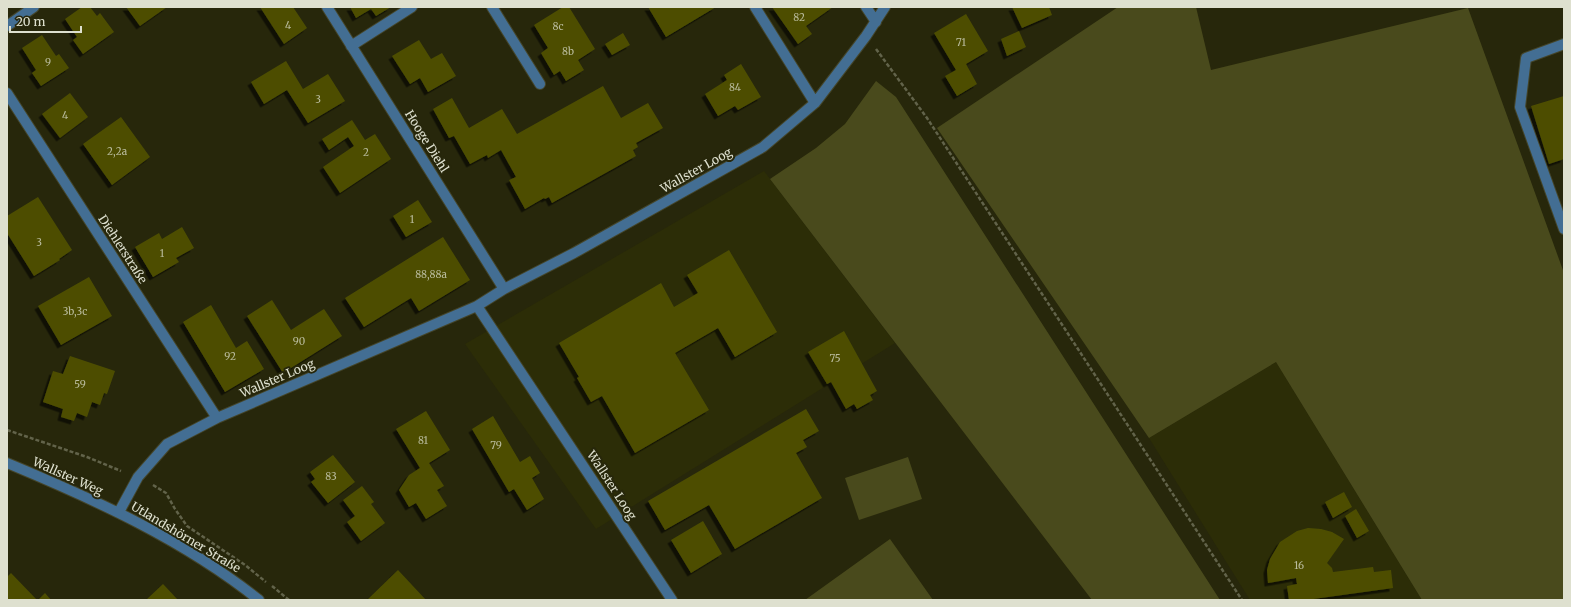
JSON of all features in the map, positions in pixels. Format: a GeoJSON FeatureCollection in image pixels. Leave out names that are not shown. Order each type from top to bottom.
{"type":"FeatureCollection","features":[{"type":"Feature","properties":{"kind":"street"},"geometry":{"type":"LineString","coordinates":[[7,26],[34,7]]}},
{"type":"Feature","properties":{"kind":"street","name":"Hooge Diehl"},"geometry":{"type":"LineString","coordinates":[[327,7],[504,289]]}},
{"type":"Feature","properties":{"kind":"street"},"geometry":{"type":"LineString","coordinates":[[352,46],[412,7]]}},
{"type":"Feature","properties":{"kind":"street"},"geometry":{"type":"LineString","coordinates":[[492,7],[540,84]]}},
{"type":"Feature","properties":{"kind":"street"},"geometry":{"type":"LineString","coordinates":[[755,7],[797,78],[815,103]]}},
{"type":"Feature","properties":{"kind":"street"},"geometry":{"type":"LineString","coordinates":[[866,7],[876,22]]}},
{"type":"Feature","properties":{"kind":"street","name":"Wallster Loog"},"geometry":{"type":"LineString","coordinates":[[119,512],[138,477],[167,444],[217,418],[477,306],[504,289],[574,253],[763,147],[815,103],[866,36],[885,7]]}},
{"type":"Feature","properties":{"kind":"street"},"geometry":{"type":"LineString","coordinates":[[1564,44],[1526,58],[1520,107],[1564,228]]}},
{"type":"Feature","properties":{"kind":"street","name":"Diehlerstraße"},"geometry":{"type":"LineString","coordinates":[[7,93],[217,418]]}},
{"type":"Feature","properties":{"kind":"street","name":"Wallster Loog"},"geometry":{"type":"LineString","coordinates":[[477,306],[672,600]]}},
{"type":"Feature","properties":{"kind":"street","name":"Wallster Weg"},"geometry":{"type":"LineString","coordinates":[[7,463],[119,512]]}},
{"type":"Feature","properties":{"kind":"street","name":"Utlandshörner Straße"},"geometry":{"type":"LineString","coordinates":[[119,512],[170,540],[234,580],[259,600]]}},
{"type":"Feature","properties":{"kind":"path"},"geometry":{"type":"LineString","coordinates":[[866,36],[927,118],[1242,600]]}},
{"type":"Feature","properties":{"kind":"path"},"geometry":{"type":"LineString","coordinates":[[7,430],[87,457],[138,477],[166,493],[187,526],[246,565],[289,600]]}},
{"type":"Feature","properties":{"kind":"shaded area"},"geometry":{"type":"Polygon","coordinates":[[[1118,7],[1196,7],[1211,70],[1468,8],[1564,273],[1564,600],[1422,600],[1276,362],[1149,438],[937,128],[1118,7]]]}},
{"type":"Feature","properties":{"kind":"shaded area"},"geometry":{"type":"Polygon","coordinates":[[[876,81],[896,97],[1220,600],[1092,600],[770,179],[816,148],[845,124],[876,81]]]}},
{"type":"Feature","properties":{"kind":"shaded area"},"geometry":{"type":"Polygon","coordinates":[[[764,171],[895,343],[596,529],[465,344],[764,171]]]}},
{"type":"Feature","properties":{"kind":"shaded area"},"geometry":{"type":"Polygon","coordinates":[[[1276,362],[1422,600],[1250,600],[1149,438],[1276,362]]]}},
{"type":"Feature","properties":{"kind":"shaded area"},"geometry":{"type":"Polygon","coordinates":[[[908,457],[922,499],[859,520],[845,478],[908,457]]]}},
{"type":"Feature","properties":{"kind":"shaded area"},"geometry":{"type":"Polygon","coordinates":[[[890,539],[933,600],[805,600],[890,539]]]}},
{"type":"Feature","properties":{"kind":"building"},"geometry":{"type":"Polygon","coordinates":[[[82,7],[90,7],[97,16],[100,13],[114,32],[83,54],[73,40],[77,37],[65,19],[82,7]]]}},
{"type":"Feature","properties":{"kind":"building"},"geometry":{"type":"Polygon","coordinates":[[[126,7],[167,7],[140,26],[126,7]]]}},
{"type":"Feature","properties":{"kind":"building"},"geometry":{"type":"Polygon","coordinates":[[[260,7],[293,7],[307,28],[284,44],[260,7]]]}},
{"type":"Feature","properties":{"kind":"building"},"geometry":{"type":"Polygon","coordinates":[[[350,7],[391,7],[376,16],[371,9],[356,18],[350,7]]]}},
{"type":"Feature","properties":{"kind":"building"},"geometry":{"type":"Polygon","coordinates":[[[563,7],[569,7],[595,49],[578,60],[584,70],[566,81],[560,71],[554,75],[541,53],[548,48],[534,25],[563,7]]]}},
{"type":"Feature","properties":{"kind":"building"},"geometry":{"type":"Polygon","coordinates":[[[648,7],[716,7],[666,37],[648,7]]]}},
{"type":"Feature","properties":{"kind":"building"},"geometry":{"type":"Polygon","coordinates":[[[772,7],[833,7],[806,26],[812,34],[798,44],[772,7]]]}},
{"type":"Feature","properties":{"kind":"building"},"geometry":{"type":"Polygon","coordinates":[[[1012,7],[1049,7],[1052,15],[1022,28],[1012,7]]]}},
{"type":"Feature","properties":{"kind":"building"},"geometry":{"type":"Polygon","coordinates":[[[966,14],[988,51],[966,64],[977,84],[957,96],[945,76],[956,70],[934,33],[966,14]]]}},
{"type":"Feature","properties":{"kind":"building"},"geometry":{"type":"Polygon","coordinates":[[[1019,31],[1026,47],[1007,56],[1001,39],[1019,31]]]}},
{"type":"Feature","properties":{"kind":"building"},"geometry":{"type":"Polygon","coordinates":[[[623,33],[630,45],[612,55],[605,44],[623,33]]]}},
{"type":"Feature","properties":{"kind":"building"},"geometry":{"type":"Polygon","coordinates":[[[42,35],[56,56],[59,54],[69,68],[41,86],[32,73],[36,70],[22,48],[42,35]]]}},
{"type":"Feature","properties":{"kind":"building"},"geometry":{"type":"Polygon","coordinates":[[[419,40],[431,59],[442,53],[456,76],[428,92],[420,78],[410,84],[392,56],[419,40]]]}},
{"type":"Feature","properties":{"kind":"building"},"geometry":{"type":"Polygon","coordinates":[[[286,61],[303,89],[328,74],[345,101],[308,123],[287,90],[264,104],[251,82],[286,61]]]}},
{"type":"Feature","properties":{"kind":"building"},"geometry":{"type":"Polygon","coordinates":[[[741,64],[761,97],[738,110],[735,106],[718,116],[705,94],[727,80],[724,75],[741,64]]]}},
{"type":"Feature","properties":{"kind":"building"},"geometry":{"type":"Polygon","coordinates":[[[603,86],[621,118],[648,103],[663,128],[636,143],[638,147],[633,150],[636,156],[552,203],[549,197],[544,198],[525,209],[509,180],[516,177],[501,150],[488,158],[487,155],[470,164],[454,136],[449,138],[433,109],[452,98],[469,128],[502,109],[517,134],[603,86]]]}},
{"type":"Feature","properties":{"kind":"building"},"geometry":{"type":"Polygon","coordinates":[[[70,93],[88,117],[60,138],[42,114],[70,93]]]}},
{"type":"Feature","properties":{"kind":"building"},"geometry":{"type":"Polygon","coordinates":[[[1564,96],[1564,159],[1549,164],[1531,106],[1564,96]]]}},
{"type":"Feature","properties":{"kind":"building"},"geometry":{"type":"Polygon","coordinates":[[[121,117],[150,157],[112,185],[83,144],[121,117]]]}},
{"type":"Feature","properties":{"kind":"building"},"geometry":{"type":"Polygon","coordinates":[[[352,120],[365,140],[375,134],[391,159],[340,193],[323,167],[354,146],[348,137],[329,150],[322,139],[352,120]]]}},
{"type":"Feature","properties":{"kind":"building"},"geometry":{"type":"Polygon","coordinates":[[[38,197],[72,250],[59,259],[60,260],[34,276],[7,233],[7,216],[38,197]]]}},
{"type":"Feature","properties":{"kind":"building"},"geometry":{"type":"Polygon","coordinates":[[[418,200],[432,222],[406,237],[393,216],[418,200]]]}},
{"type":"Feature","properties":{"kind":"building"},"geometry":{"type":"Polygon","coordinates":[[[182,227],[194,248],[176,258],[179,262],[153,277],[135,247],[159,233],[162,239],[182,227]]]}},
{"type":"Feature","properties":{"kind":"building"},"geometry":{"type":"Polygon","coordinates":[[[443,237],[470,280],[419,311],[411,298],[364,327],[345,298],[443,237]]]}},
{"type":"Feature","properties":{"kind":"building"},"geometry":{"type":"Polygon","coordinates":[[[729,250],[777,332],[735,357],[718,328],[675,353],[709,410],[635,453],[602,396],[591,402],[577,378],[579,377],[559,343],[661,283],[674,307],[698,293],[687,275],[729,250]]]}},
{"type":"Feature","properties":{"kind":"building"},"geometry":{"type":"Polygon","coordinates":[[[89,277],[112,316],[61,345],[38,306],[89,277]]]}},
{"type":"Feature","properties":{"kind":"building"},"geometry":{"type":"Polygon","coordinates":[[[272,300],[291,330],[324,309],[342,336],[283,373],[247,316],[272,300]]]}},
{"type":"Feature","properties":{"kind":"building"},"geometry":{"type":"Polygon","coordinates":[[[211,305],[236,348],[247,341],[264,369],[225,392],[183,322],[211,305]]]}},
{"type":"Feature","properties":{"kind":"building"},"geometry":{"type":"Polygon","coordinates":[[[844,331],[877,391],[870,395],[873,400],[857,409],[854,404],[846,409],[831,382],[827,384],[808,352],[844,331]]]}},
{"type":"Feature","properties":{"kind":"building"},"geometry":{"type":"Polygon","coordinates":[[[70,356],[115,371],[107,394],[104,393],[100,405],[92,402],[87,417],[77,413],[74,421],[61,417],[63,409],[43,402],[53,371],[63,374],[70,356]]]}},
{"type":"Feature","properties":{"kind":"building"},"geometry":{"type":"Polygon","coordinates":[[[806,409],[819,431],[803,440],[807,447],[796,453],[822,498],[735,549],[709,505],[665,530],[648,501],[806,409]]]}},
{"type":"Feature","properties":{"kind":"building"},"geometry":{"type":"Polygon","coordinates":[[[426,411],[450,450],[429,463],[444,486],[437,490],[447,506],[426,519],[416,503],[409,507],[399,490],[409,475],[420,468],[396,429],[426,411]]]}},
{"type":"Feature","properties":{"kind":"building"},"geometry":{"type":"Polygon","coordinates":[[[493,416],[520,462],[530,456],[540,473],[532,478],[544,499],[527,510],[514,489],[509,492],[472,429],[493,416]]]}},
{"type":"Feature","properties":{"kind":"building"},"geometry":{"type":"Polygon","coordinates":[[[333,455],[355,482],[328,503],[311,482],[315,479],[310,472],[333,455]]]}},
{"type":"Feature","properties":{"kind":"building"},"geometry":{"type":"Polygon","coordinates":[[[362,486],[374,502],[371,504],[385,523],[361,541],[347,522],[355,516],[343,500],[362,486]]]}},
{"type":"Feature","properties":{"kind":"building"},"geometry":{"type":"Polygon","coordinates":[[[1344,492],[1352,507],[1333,518],[1325,502],[1344,492]]]}},
{"type":"Feature","properties":{"kind":"building"},"geometry":{"type":"Polygon","coordinates":[[[1356,509],[1369,531],[1357,538],[1345,516],[1356,509]]]}},
{"type":"Feature","properties":{"kind":"building"},"geometry":{"type":"Polygon","coordinates":[[[703,521],[722,554],[691,573],[671,540],[703,521]]]}},
{"type":"Feature","properties":{"kind":"building"},"geometry":{"type":"Polygon","coordinates":[[[1308,528],[1332,532],[1344,539],[1327,563],[1332,568],[1333,572],[1373,567],[1374,572],[1391,570],[1393,588],[1306,600],[1289,600],[1287,586],[1297,584],[1296,578],[1268,583],[1267,570],[1270,559],[1280,542],[1297,531],[1308,528]]]}},
{"type":"Feature","properties":{"kind":"building"},"geometry":{"type":"Polygon","coordinates":[[[398,570],[426,600],[367,600],[398,570]]]}},
{"type":"Feature","properties":{"kind":"building"},"geometry":{"type":"Polygon","coordinates":[[[11,573],[37,600],[7,600],[7,577],[11,573]]]}},
{"type":"Feature","properties":{"kind":"building"},"geometry":{"type":"Polygon","coordinates":[[[163,584],[178,600],[146,600],[163,584]]]}},
{"type":"Feature","properties":{"kind":"building"},"geometry":{"type":"Polygon","coordinates":[[[45,593],[51,600],[38,600],[45,593]]]}}]}
